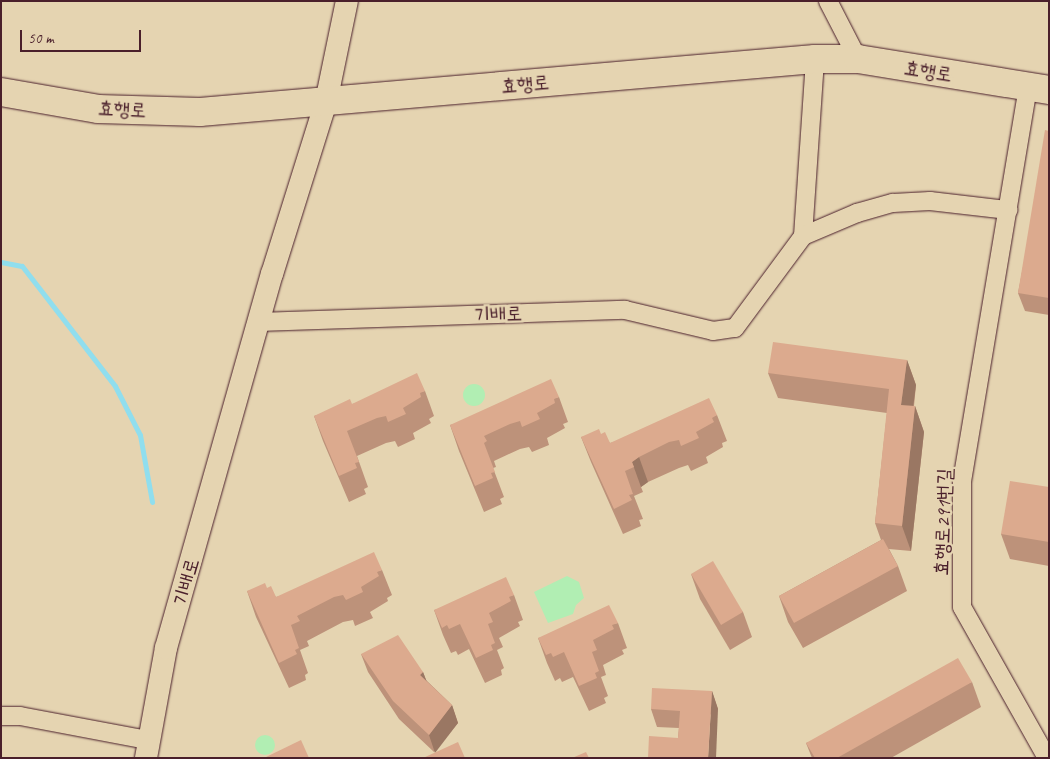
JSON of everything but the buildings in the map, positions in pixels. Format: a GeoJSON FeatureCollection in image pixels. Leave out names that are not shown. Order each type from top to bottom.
{"type":"FeatureCollection","features":[{"type":"Feature","properties":{"kind":"main road","name":"효행로"},"geometry":{"type":"LineString","coordinates":[[1,92],[98,109],[200,112],[815,60],[858,59],[1038,89]]}},
{"type":"Feature","properties":{"kind":"street","name":"기배로"},"geometry":{"type":"LineString","coordinates":[[147,749],[166,648],[258,322],[326,102],[347,1]]}},
{"type":"Feature","properties":{"kind":"street"},"geometry":{"type":"LineString","coordinates":[[828,1],[858,59]]}},
{"type":"Feature","properties":{"kind":"street"},"geometry":{"type":"LineString","coordinates":[[815,60],[803,236],[857,213],[894,203],[938,202],[1008,210]]}},
{"type":"Feature","properties":{"kind":"street","name":"효행로291번길"},"geometry":{"type":"LineString","coordinates":[[1038,89],[1008,210],[962,482],[962,607],[1047,758]]}},
{"type":"Feature","properties":{"kind":"street","name":"기배로"},"geometry":{"type":"LineString","coordinates":[[258,322],[625,310],[713,331],[735,328],[803,236]]}},
{"type":"Feature","properties":{"kind":"street"},"geometry":{"type":"LineString","coordinates":[[1,716],[20,716],[147,749]]}},
{"type":"Feature","properties":{"kind":"green space"},"geometry":{"type":"Polygon","coordinates":[[[474,384],[482,387],[485,395],[482,403],[474,406],[466,403],[463,395],[466,387],[474,384]]]}},
{"type":"Feature","properties":{"kind":"green space"},"geometry":{"type":"Polygon","coordinates":[[[567,576],[579,582],[584,598],[576,605],[573,614],[548,623],[534,592],[567,576]]]}},
{"type":"Feature","properties":{"kind":"green space"},"geometry":{"type":"Polygon","coordinates":[[[265,735],[272,738],[275,745],[272,752],[265,755],[258,752],[255,745],[258,738],[265,735]]]}},
{"type":"Feature","properties":{"kind":"waterway"},"geometry":{"type":"LineString","coordinates":[[1,262],[22,266],[115,386],[140,435],[152,502]]}}]}
